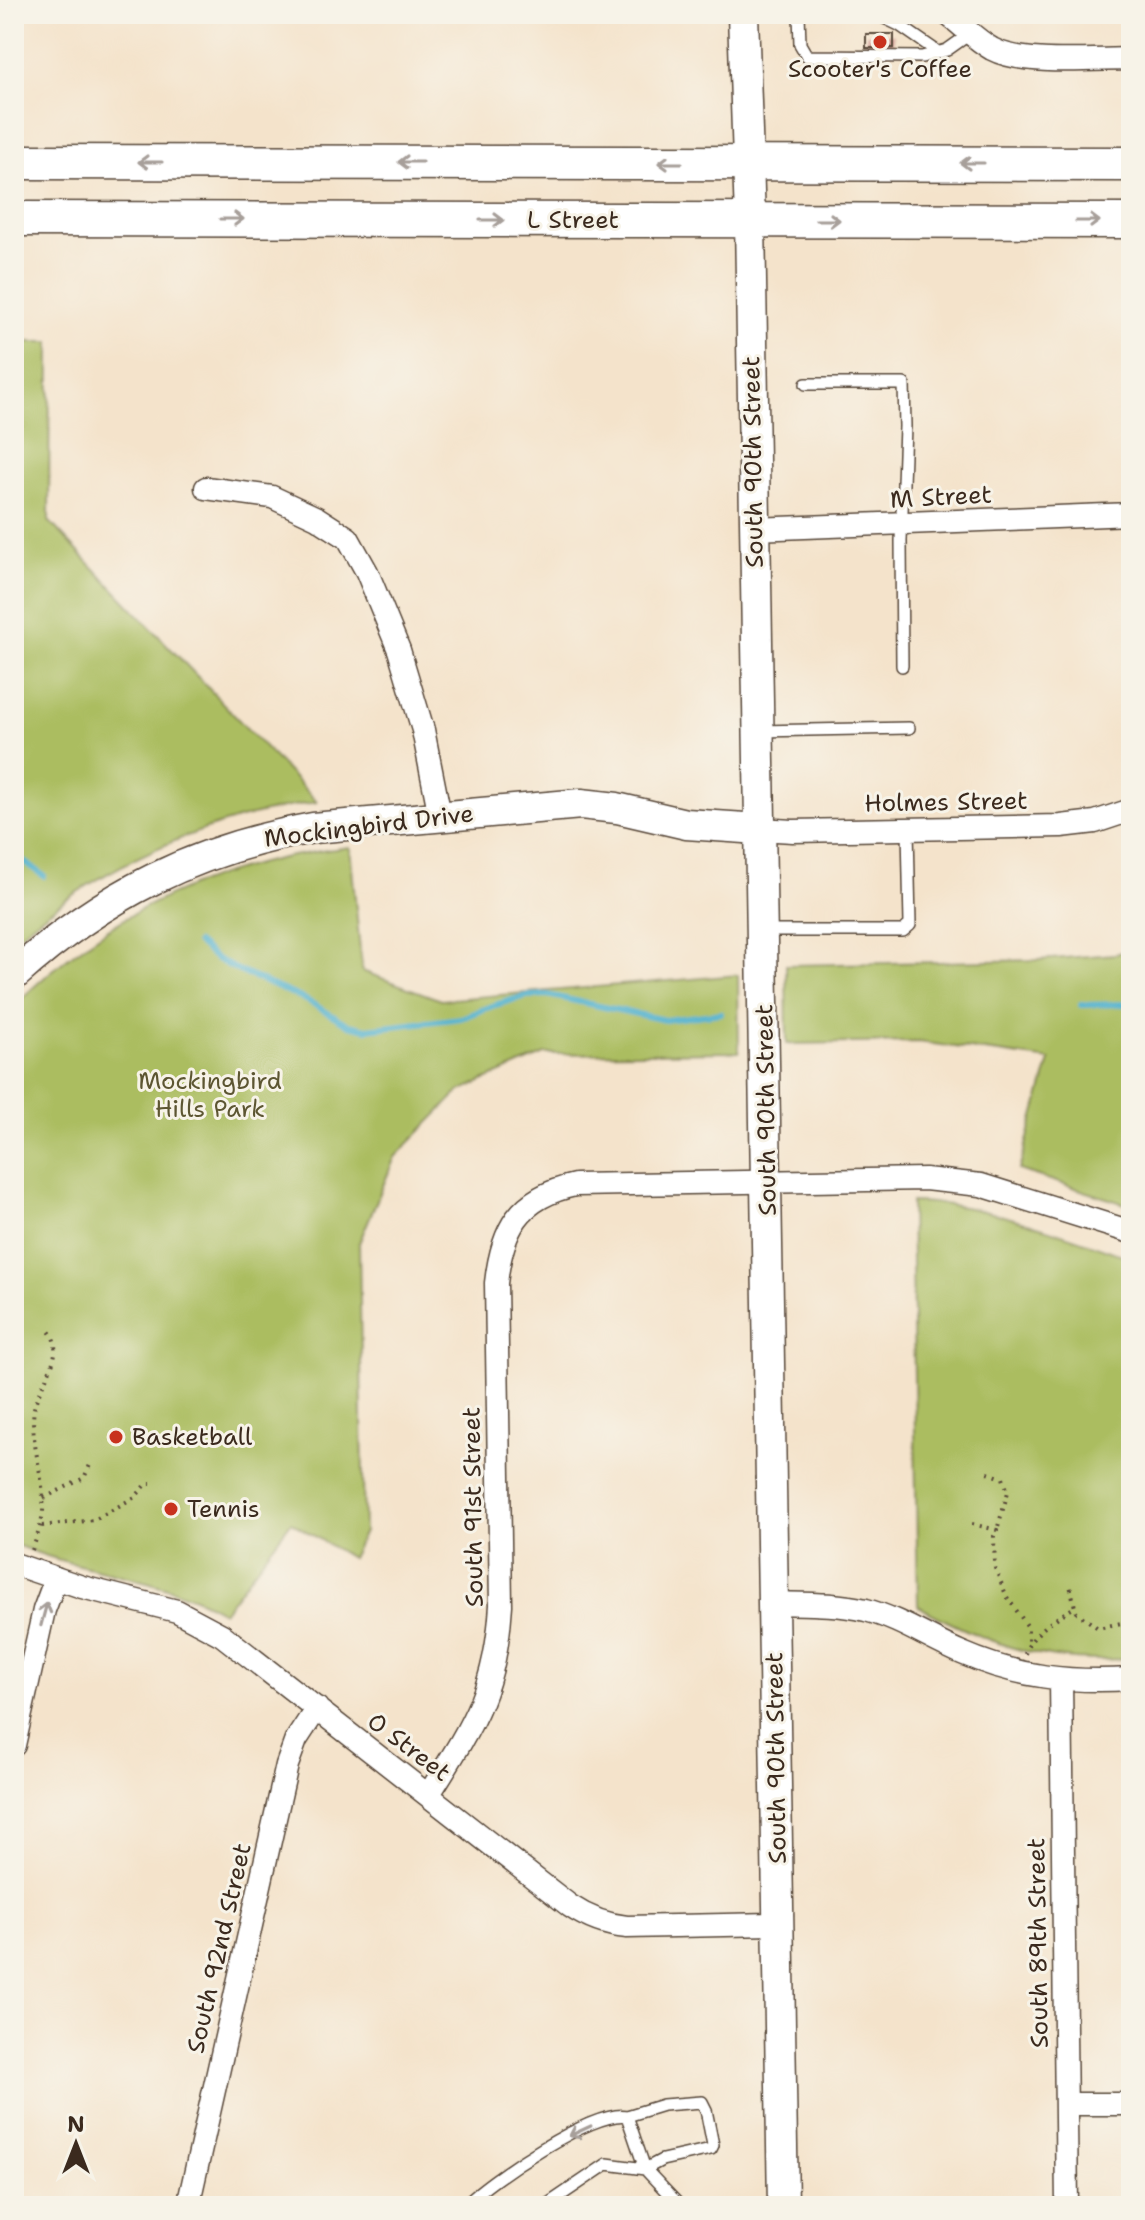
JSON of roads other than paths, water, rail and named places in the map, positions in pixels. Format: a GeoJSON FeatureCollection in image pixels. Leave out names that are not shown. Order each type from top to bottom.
{"type":"FeatureCollection","features":[{"type":"Feature","properties":{"kind":"main road"},"geometry":{"type":"LineString","coordinates":[[14,162],[1131,164]]}},
{"type":"Feature","properties":{"kind":"main road","name":"L Street"},"geometry":{"type":"LineString","coordinates":[[14,219],[1131,221]]}},
{"type":"Feature","properties":{"kind":"street","name":"South 90th Street"},"geometry":{"type":"LineString","coordinates":[[743,14],[750,220],[783,2206]]}},
{"type":"Feature","properties":{"kind":"street"},"geometry":{"type":"LineString","coordinates":[[947,14],[991,49],[1011,56],[1131,59]]}},
{"type":"Feature","properties":{"kind":"street"},"geometry":{"type":"LineString","coordinates":[[206,488],[272,497],[317,518],[348,538],[367,572],[403,662],[423,730],[440,816]]}},
{"type":"Feature","properties":{"kind":"street","name":"M Street"},"geometry":{"type":"LineString","coordinates":[[754,529],[1131,514]]}},
{"type":"Feature","properties":{"kind":"street","name":"Mockingbird Drive"},"geometry":{"type":"LineString","coordinates":[[14,975],[95,910],[132,888],[209,853],[313,828],[581,804],[617,808],[686,824],[760,829]]}},
{"type":"Feature","properties":{"kind":"street","name":"Holmes Street"},"geometry":{"type":"LineString","coordinates":[[760,829],[1083,825],[1131,810]]}},
{"type":"Feature","properties":{"kind":"street"},"geometry":{"type":"LineString","coordinates":[[767,1181],[960,1181],[1131,1232]]}},
{"type":"Feature","properties":{"kind":"street","name":"South 91st Street"},"geometry":{"type":"LineString","coordinates":[[429,1794],[483,1701],[499,1643],[496,1283],[504,1240],[524,1209],[540,1197],[575,1185],[767,1181]]}},
{"type":"Feature","properties":{"kind":"street","name":"O Street"},"geometry":{"type":"LineString","coordinates":[[23,1558],[56,1578],[157,1604],[192,1617],[222,1635],[587,1917],[627,1927],[779,1924]]}},
{"type":"Feature","properties":{"kind":"street"},"geometry":{"type":"LineString","coordinates":[[14,1745],[44,1610],[56,1578]]}},
{"type":"Feature","properties":{"kind":"street"},"geometry":{"type":"LineString","coordinates":[[773,1603],[824,1604],[867,1611],[908,1626],[994,1666],[1037,1677],[1090,1682],[1131,1679]]}},
{"type":"Feature","properties":{"kind":"street","name":"South 89th Street"},"geometry":{"type":"LineString","coordinates":[[1061,1679],[1067,2206]]}},
{"type":"Feature","properties":{"kind":"street","name":"South 92nd Street"},"geometry":{"type":"LineString","coordinates":[[188,2206],[287,1765],[296,1740],[317,1708]]}},
{"type":"Feature","properties":{"kind":"street"},"geometry":{"type":"LineString","coordinates":[[1066,2104],[1131,2104]]}},
{"type":"Feature","properties":{"kind":"lane"},"geometry":{"type":"LineString","coordinates":[[799,14],[800,44],[807,56],[922,57],[947,50],[971,33]]}},
{"type":"Feature","properties":{"kind":"lane"},"geometry":{"type":"LineString","coordinates":[[876,14],[899,25],[938,52]]}},
{"type":"Feature","properties":{"kind":"lane"},"geometry":{"type":"LineString","coordinates":[[806,384],[904,384],[902,666]]}},
{"type":"Feature","properties":{"kind":"lane"},"geometry":{"type":"LineString","coordinates":[[758,731],[909,728]]}},
{"type":"Feature","properties":{"kind":"lane"},"geometry":{"type":"LineString","coordinates":[[762,931],[903,931],[910,925],[908,829]]}},
{"type":"Feature","properties":{"kind":"lane"},"geometry":{"type":"LineString","coordinates":[[464,2206],[477,2192],[518,2162],[582,2129],[619,2115],[627,2116],[663,2105],[702,2102],[713,2141],[711,2149],[662,2160],[645,2169],[607,2164],[545,2206]]}},
{"type":"Feature","properties":{"kind":"lane"},"geometry":{"type":"LineString","coordinates":[[627,2116],[645,2169],[680,2206]]}},
{"type":"Feature","properties":{"kind":"waterway"},"geometry":{"type":"LineString","coordinates":[[14,855],[44,876]]}},
{"type":"Feature","properties":{"kind":"waterway"},"geometry":{"type":"LineString","coordinates":[[197,943],[215,958],[239,971],[306,1000],[349,1025],[367,1029],[461,1018],[526,996],[547,995],[665,1020],[721,1013]]}},
{"type":"Feature","properties":{"kind":"waterway"},"geometry":{"type":"LineString","coordinates":[[1081,1005],[1131,1004]]}},
{"type":"Feature","properties":{"kind":"place","name":"Scooter's Coffee"},"geometry":{"type":"Point","coordinates":[880,42]}},
{"type":"Feature","properties":{"kind":"place","name":"Basketball"},"geometry":{"type":"Point","coordinates":[116,1437]}},
{"type":"Feature","properties":{"kind":"place","name":"Tennis"},"geometry":{"type":"Point","coordinates":[171,1509]}},
{"type":"Feature","properties":{"kind":"park label","name":"Mockingbird Hills Park"},"geometry":{"type":"Point","coordinates":[210,1095]}}]}
